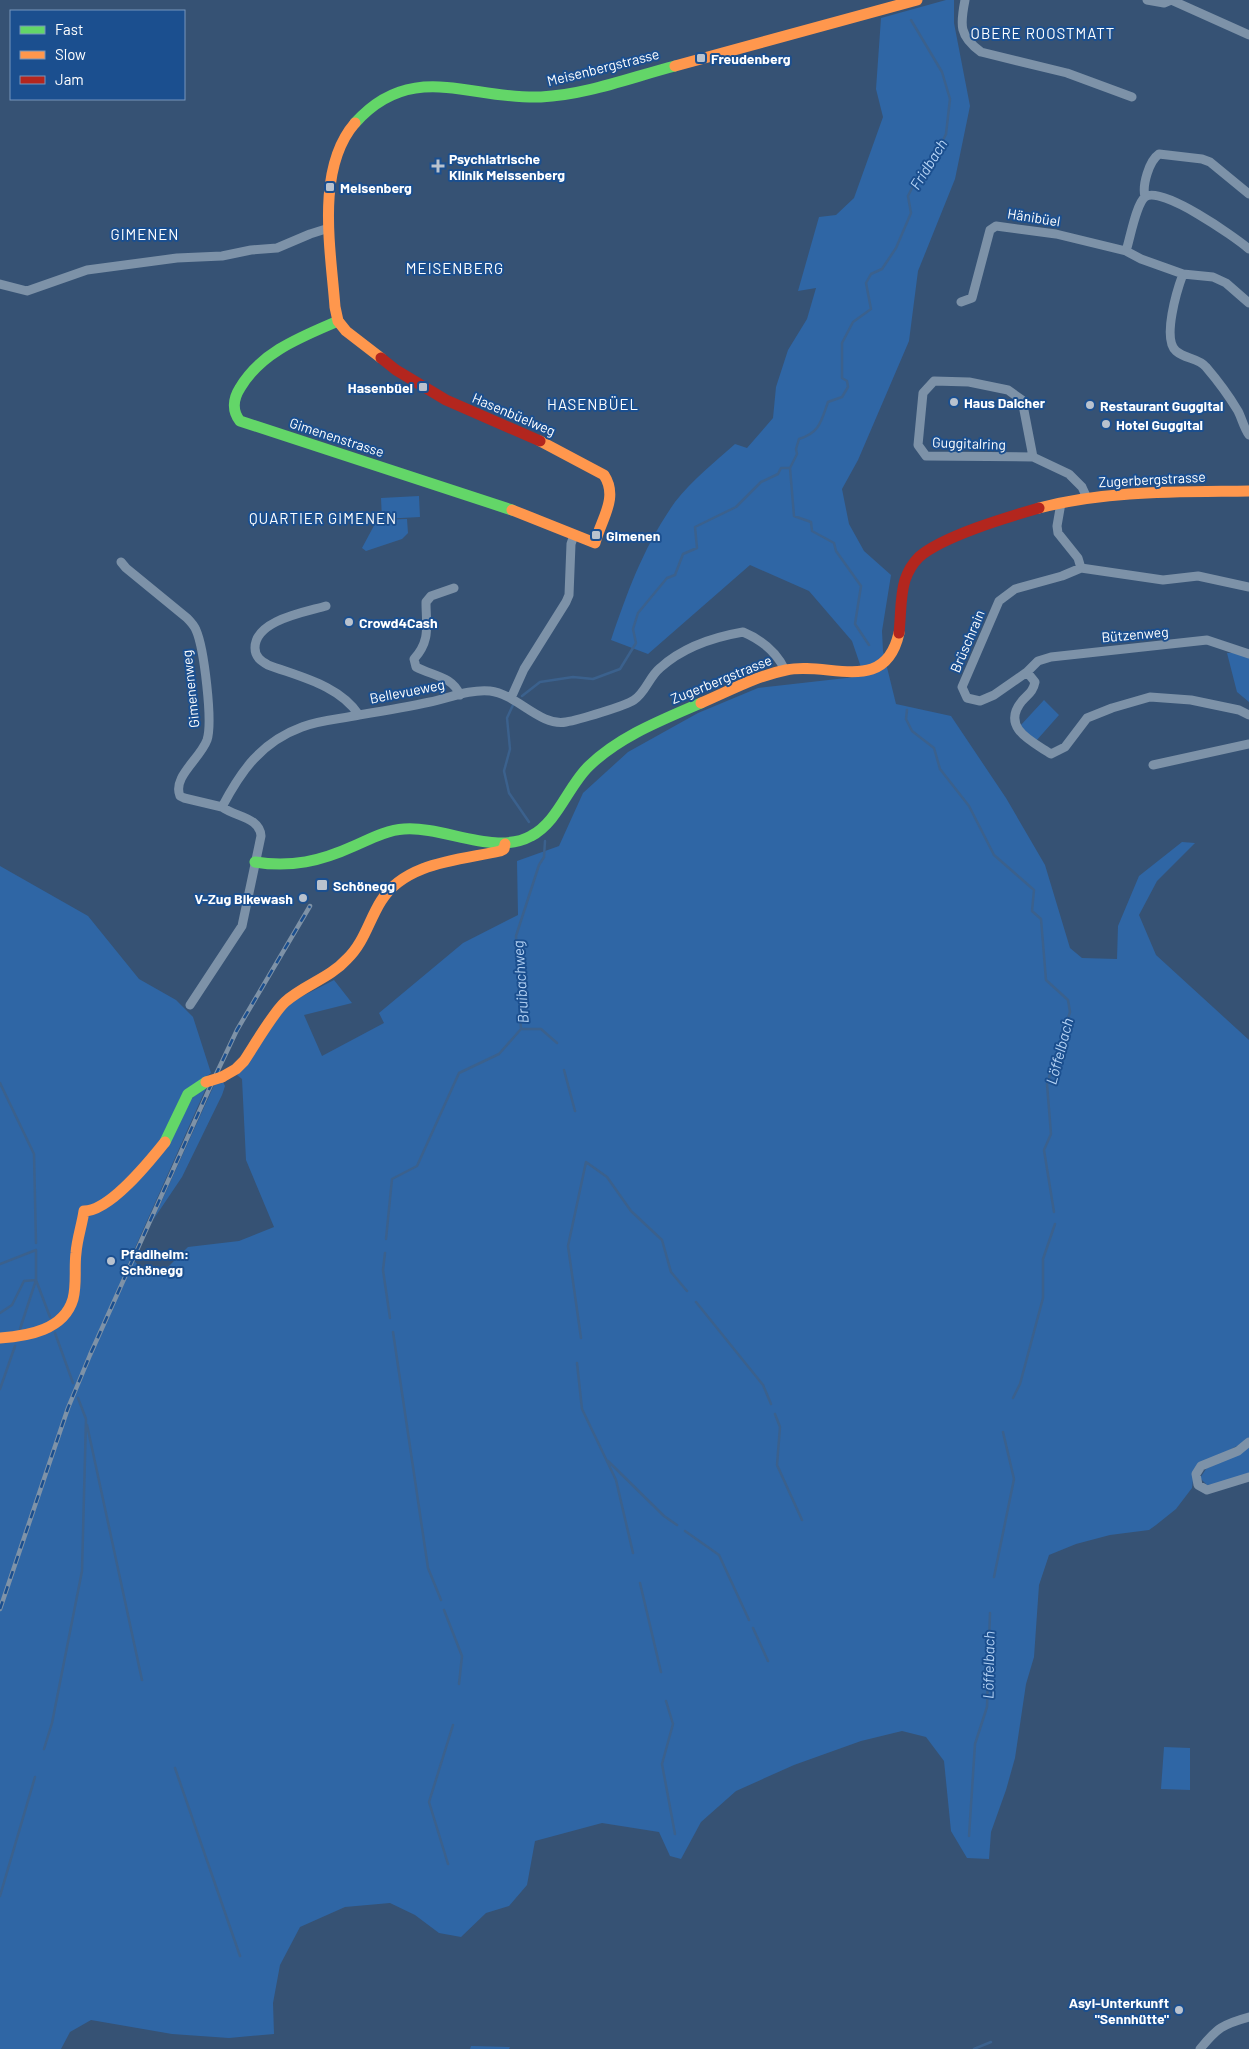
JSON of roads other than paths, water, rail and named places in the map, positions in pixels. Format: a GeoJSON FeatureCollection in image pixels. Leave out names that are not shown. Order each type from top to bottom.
{"type":"FeatureCollection","features":[{"type":"Feature","properties":{"kind":"street","name":"Meisenbergstrasse"},"geometry":{"type":"LineString","coordinates":[[338,321],[328,208],[336,158],[349,130],[364,113],[389,95],[413,87],[434,86],[509,97],[543,97],[581,91],[917,0]]}},
{"type":"Feature","properties":{"kind":"street"},"geometry":{"type":"LineString","coordinates":[[965,0],[961,21],[963,33],[969,44],[981,52],[1067,73],[1132,97]]}},
{"type":"Feature","properties":{"kind":"street"},"geometry":{"type":"LineString","coordinates":[[1147,0],[1164,3],[1171,0],[1249,35]]}},
{"type":"Feature","properties":{"kind":"street"},"geometry":{"type":"LineString","coordinates":[[1126,251],[1139,206],[1145,197],[1144,190],[1149,169],[1154,158],[1159,154],[1202,159],[1210,162],[1249,194]]}},
{"type":"Feature","properties":{"kind":"street"},"geometry":{"type":"LineString","coordinates":[[1145,197],[1159,196],[1200,214],[1249,249]]}},
{"type":"Feature","properties":{"kind":"street","name":"Hänibüel"},"geometry":{"type":"LineString","coordinates":[[961,302],[972,298],[990,230],[996,226],[1056,234],[1126,251],[1141,259],[1183,274],[1213,277],[1226,283],[1249,304]]}},
{"type":"Feature","properties":{"kind":"street"},"geometry":{"type":"LineString","coordinates":[[0,284],[28,291],[87,270],[184,257],[222,256],[251,250],[277,248],[330,228]]}},
{"type":"Feature","properties":{"kind":"street"},"geometry":{"type":"LineString","coordinates":[[1183,274],[1176,294],[1170,343],[1176,351],[1203,364],[1214,376],[1239,412],[1249,435]]}},
{"type":"Feature","properties":{"kind":"street","name":"Hasenbüelweg"},"geometry":{"type":"LineString","coordinates":[[338,321],[352,337],[396,370],[423,387],[462,408],[532,436],[604,475],[610,483],[612,494],[595,542],[574,535]]}},
{"type":"Feature","properties":{"kind":"street","name":"Gimenenstrasse"},"geometry":{"type":"LineString","coordinates":[[338,321],[282,347],[262,360],[249,374],[233,404],[234,415],[240,421],[506,508],[574,535]]}},
{"type":"Feature","properties":{"kind":"street","name":"Guggitalring"},"geometry":{"type":"LineString","coordinates":[[1033,458],[1022,400],[1008,390],[969,382],[934,381],[923,393],[918,444],[926,456],[1033,458],[1069,474],[1082,487],[1087,498]]}},
{"type":"Feature","properties":{"kind":"street","name":"Zugerbergstrasse"},"geometry":{"type":"LineString","coordinates":[[505,844],[534,836],[588,767],[608,751],[652,724],[752,681],[785,670],[812,667],[853,673],[870,671],[881,665],[895,648],[906,574],[918,558],[933,548],[991,524],[1061,503],[1087,498],[1148,492],[1249,491]]}},
{"type":"Feature","properties":{"kind":"street"},"geometry":{"type":"LineString","coordinates":[[1061,503],[1057,526],[1058,532],[1078,558],[1081,568],[1163,580],[1198,576],[1249,587]]}},
{"type":"Feature","properties":{"kind":"street"},"geometry":{"type":"LineString","coordinates":[[511,698],[524,669],[569,595],[574,535]]}},
{"type":"Feature","properties":{"kind":"street","name":"Gimenenweg"},"geometry":{"type":"LineString","coordinates":[[121,562],[187,618],[196,628],[205,673],[210,726],[205,744],[181,777],[178,788],[180,796],[184,798],[222,807]]}},
{"type":"Feature","properties":{"kind":"street","name":"Brüschrain"},"geometry":{"type":"LineString","coordinates":[[1027,672],[994,695],[980,701],[967,698],[962,687],[999,601],[1015,590],[1062,576],[1081,568]]}},
{"type":"Feature","properties":{"kind":"street","name":"Bellevueweg"},"geometry":{"type":"LineString","coordinates":[[454,588],[431,596],[426,602],[426,638],[424,648],[414,659],[416,667],[456,685],[460,695]]}},
{"type":"Feature","properties":{"kind":"street","name":"Bellevueweg"},"geometry":{"type":"LineString","coordinates":[[326,606],[286,617],[269,626],[259,635],[255,650],[259,660],[268,665],[337,692],[352,704],[359,715]]}},
{"type":"Feature","properties":{"kind":"street","name":"Bellevueweg"},"geometry":{"type":"LineString","coordinates":[[222,807],[254,756],[302,726],[460,695],[490,691],[511,698],[553,722],[566,722],[628,704],[644,691],[658,668],[680,654],[712,639],[743,632],[767,645],[779,656],[785,670]]}},
{"type":"Feature","properties":{"kind":"street","name":"Bützenweg"},"geometry":{"type":"LineString","coordinates":[[1027,672],[1038,662],[1051,656],[1207,640],[1249,654]]}},
{"type":"Feature","properties":{"kind":"street"},"geometry":{"type":"LineString","coordinates":[[1027,672],[1035,682],[1033,690],[1021,702],[1015,714],[1015,724],[1021,733],[1051,754],[1065,747],[1087,718],[1112,708],[1150,697],[1191,700],[1239,710],[1249,715]]}},
{"type":"Feature","properties":{"kind":"street"},"geometry":{"type":"LineString","coordinates":[[1153,765],[1249,744]]}},
{"type":"Feature","properties":{"kind":"street"},"geometry":{"type":"LineString","coordinates":[[190,1005],[242,926],[261,836],[260,829],[254,822],[229,812],[222,807]]}},
{"type":"Feature","properties":{"kind":"street"},"geometry":{"type":"LineString","coordinates":[[0,1338],[18,1337],[43,1330],[58,1322],[66,1314],[73,1300],[76,1248],[84,1212],[94,1211],[139,1175],[166,1140],[188,1094],[206,1082],[222,1077],[236,1069],[244,1061],[283,1003],[292,995],[329,974],[354,952],[383,897],[394,885],[408,875],[430,866],[500,851],[504,848],[505,844],[408,829],[385,833],[313,862],[274,866],[255,862]]}},
{"type":"Feature","properties":{"kind":"street"},"geometry":{"type":"LineString","coordinates":[[1249,1442],[1238,1451],[1201,1466],[1196,1474],[1198,1485],[1207,1490],[1249,1477]]}},
{"type":"Feature","properties":{"kind":"street"},"geometry":{"type":"LineString","coordinates":[[1200,2049],[1216,2030],[1230,2022],[1249,2017]]}},
{"type":"Feature","properties":{"kind":"waterway","name":"Fridbach"},"geometry":{"type":"LineString","coordinates":[[869,645],[855,624],[861,586],[836,551],[834,543],[812,531],[811,522],[794,516],[790,468],[797,454],[796,449],[799,439],[816,430],[828,402],[842,397],[848,387],[847,381],[842,378],[842,343],[853,322],[871,309],[866,283],[871,274],[882,269],[896,248],[911,213],[908,196],[920,172],[934,159],[946,134],[950,99],[942,72],[911,20]]}},
{"type":"Feature","properties":{"kind":"waterway","name":"Bruibachweg"},"geometry":{"type":"LineString","coordinates":[[522,696],[540,682],[573,677],[593,679],[620,669],[636,643],[633,629],[638,613],[667,578],[675,575],[683,554],[697,548],[695,527],[736,507],[761,482],[778,474],[781,468],[790,468]]}},
{"type":"Feature","properties":{"kind":"waterway","name":"Bruibachweg"},"geometry":{"type":"LineString","coordinates":[[513,705],[507,718],[510,749],[504,771],[509,793],[529,822]]}},
{"type":"Feature","properties":{"kind":"waterway","name":"Löffelbach"},"geometry":{"type":"LineString","coordinates":[[907,710],[906,719],[912,731],[934,748],[940,769],[969,806],[994,855],[1034,890],[1032,911],[1041,919],[1046,980],[1068,1000],[1070,1012],[1047,1084],[1051,1134],[1044,1150],[1054,1212]]}},
{"type":"Feature","properties":{"kind":"waterway","name":"Bruibachweg"},"geometry":{"type":"LineString","coordinates":[[545,841],[544,857],[539,865],[516,936],[521,1029],[541,1029],[557,1043]]}},
{"type":"Feature","properties":{"kind":"waterway"},"geometry":{"type":"LineString","coordinates":[[386,1239],[392,1179],[417,1166],[459,1073],[499,1054],[521,1029]]}},
{"type":"Feature","properties":{"kind":"waterway"},"geometry":{"type":"LineString","coordinates":[[564,1070],[575,1111]]}},
{"type":"Feature","properties":{"kind":"waterway"},"geometry":{"type":"LineString","coordinates":[[0,1083],[34,1154],[36,1243]]}},
{"type":"Feature","properties":{"kind":"waterway"},"geometry":{"type":"LineString","coordinates":[[581,1338],[568,1246],[586,1162],[607,1177],[631,1211],[662,1240],[671,1272],[687,1291]]}},
{"type":"Feature","properties":{"kind":"waterway","name":"Löffelbach"},"geometry":{"type":"LineString","coordinates":[[1013,1398],[1020,1384],[1043,1298],[1043,1259],[1055,1224]]}},
{"type":"Feature","properties":{"kind":"waterway"},"geometry":{"type":"LineString","coordinates":[[0,1264],[36,1250],[36,1280],[50,1317]]}},
{"type":"Feature","properties":{"kind":"waterway"},"geometry":{"type":"LineString","coordinates":[[385,1253],[383,1270],[390,1318]]}},
{"type":"Feature","properties":{"kind":"waterway"},"geometry":{"type":"LineString","coordinates":[[0,1313],[12,1305],[24,1281],[36,1280],[20,1329]]}},
{"type":"Feature","properties":{"kind":"waterway"},"geometry":{"type":"LineString","coordinates":[[696,1302],[763,1385],[771,1404]]}},
{"type":"Feature","properties":{"kind":"waterway"},"geometry":{"type":"LineString","coordinates":[[393,1332],[428,1568],[441,1600]]}},
{"type":"Feature","properties":{"kind":"waterway"},"geometry":{"type":"LineString","coordinates":[[55,1333],[73,1383]]}},
{"type":"Feature","properties":{"kind":"waterway"},"geometry":{"type":"LineString","coordinates":[[0,1389],[15,1346]]}},
{"type":"Feature","properties":{"kind":"waterway"},"geometry":{"type":"LineString","coordinates":[[577,1363],[582,1409],[616,1480],[633,1553]]}},
{"type":"Feature","properties":{"kind":"waterway"},"geometry":{"type":"LineString","coordinates":[[44,1749],[52,1723],[82,1571],[86,1419],[78,1398]]}},
{"type":"Feature","properties":{"kind":"waterway"},"geometry":{"type":"LineString","coordinates":[[775,1414],[780,1427],[777,1465],[802,1520]]}},
{"type":"Feature","properties":{"kind":"waterway"},"geometry":{"type":"LineString","coordinates":[[87,1425],[142,1680]]}},
{"type":"Feature","properties":{"kind":"waterway","name":"Löffelbach"},"geometry":{"type":"LineString","coordinates":[[994,1577],[1014,1479],[1003,1432]]}},
{"type":"Feature","properties":{"kind":"waterway"},"geometry":{"type":"LineString","coordinates":[[608,1461],[664,1516],[677,1525]]}},
{"type":"Feature","properties":{"kind":"waterway"},"geometry":{"type":"LineString","coordinates":[[685,1531],[719,1555],[749,1620]]}},
{"type":"Feature","properties":{"kind":"waterway"},"geometry":{"type":"LineString","coordinates":[[640,1583],[661,1672]]}},
{"type":"Feature","properties":{"kind":"waterway"},"geometry":{"type":"LineString","coordinates":[[444,1610],[462,1656],[459,1684]]}},
{"type":"Feature","properties":{"kind":"waterway","name":"Löffelbach"},"geometry":{"type":"LineString","coordinates":[[969,1836],[975,1744],[987,1707],[990,1613]]}},
{"type":"Feature","properties":{"kind":"waterway"},"geometry":{"type":"LineString","coordinates":[[753,1628],[768,1661]]}},
{"type":"Feature","properties":{"kind":"waterway"},"geometry":{"type":"LineString","coordinates":[[666,1701],[673,1724],[662,1764],[675,1834]]}},
{"type":"Feature","properties":{"kind":"waterway"},"geometry":{"type":"LineString","coordinates":[[448,1864],[429,1802],[453,1725]]}},
{"type":"Feature","properties":{"kind":"waterway"},"geometry":{"type":"LineString","coordinates":[[175,1768],[240,1956]]}},
{"type":"Feature","properties":{"kind":"waterway"},"geometry":{"type":"LineString","coordinates":[[0,1896],[35,1777]]}},
{"type":"Feature","properties":{"kind":"waterway"},"geometry":{"type":"LineString","coordinates":[[974,2049],[991,2042]]}},
{"type":"Feature","properties":{"kind":"railway"},"geometry":{"type":"LineString","coordinates":[[0,1609],[68,1408],[90,1355],[237,1030],[310,906]]}},
{"type":"Feature","properties":{"kind":"place","name":"Freudenberg"},"geometry":{"type":"Point","coordinates":[701,58]}},
{"type":"Feature","properties":{"kind":"place","name":"Psychiatrische Klinik Meissenberg"},"geometry":{"type":"Point","coordinates":[438,166]}},
{"type":"Feature","properties":{"kind":"place","name":"Meisenberg"},"geometry":{"type":"Point","coordinates":[330,187]}},
{"type":"Feature","properties":{"kind":"place","name":"Hasenbüel"},"geometry":{"type":"Point","coordinates":[423,387]}},
{"type":"Feature","properties":{"kind":"place","name":"Haus Dalcher"},"geometry":{"type":"Point","coordinates":[954,402]}},
{"type":"Feature","properties":{"kind":"place","name":"Restaurant Guggital"},"geometry":{"type":"Point","coordinates":[1090,405]}},
{"type":"Feature","properties":{"kind":"place","name":"Hotel Guggital"},"geometry":{"type":"Point","coordinates":[1106,424]}},
{"type":"Feature","properties":{"kind":"place","name":"Gimenen"},"geometry":{"type":"Point","coordinates":[596,535]}},
{"type":"Feature","properties":{"kind":"place","name":"Crowd4Cash"},"geometry":{"type":"Point","coordinates":[349,622]}},
{"type":"Feature","properties":{"kind":"place","name":"Schönegg"},"geometry":{"type":"Point","coordinates":[322,885]}},
{"type":"Feature","properties":{"kind":"place","name":"V-Zug Bikewash"},"geometry":{"type":"Point","coordinates":[303,898]}},
{"type":"Feature","properties":{"kind":"place","name":"Pfadiheim: Schönegg"},"geometry":{"type":"Point","coordinates":[111,1261]}},
{"type":"Feature","properties":{"kind":"place","name":"Asyl-Unterkunft \"Sennhütte\""},"geometry":{"type":"Point","coordinates":[1179,2010]}},
{"type":"Feature","properties":{"kind":"district","name":"OBERE ROOSTMATT"},"geometry":{"type":"Point","coordinates":[1043,33]}},
{"type":"Feature","properties":{"kind":"district","name":"GIMENEN"},"geometry":{"type":"Point","coordinates":[145,234]}},
{"type":"Feature","properties":{"kind":"district","name":"MEISENBERG"},"geometry":{"type":"Point","coordinates":[455,268]}},
{"type":"Feature","properties":{"kind":"district","name":"HASENBÜEL"},"geometry":{"type":"Point","coordinates":[593,404]}},
{"type":"Feature","properties":{"kind":"district","name":"QUARTIER GIMENEN"},"geometry":{"type":"Point","coordinates":[323,518]}}]}
